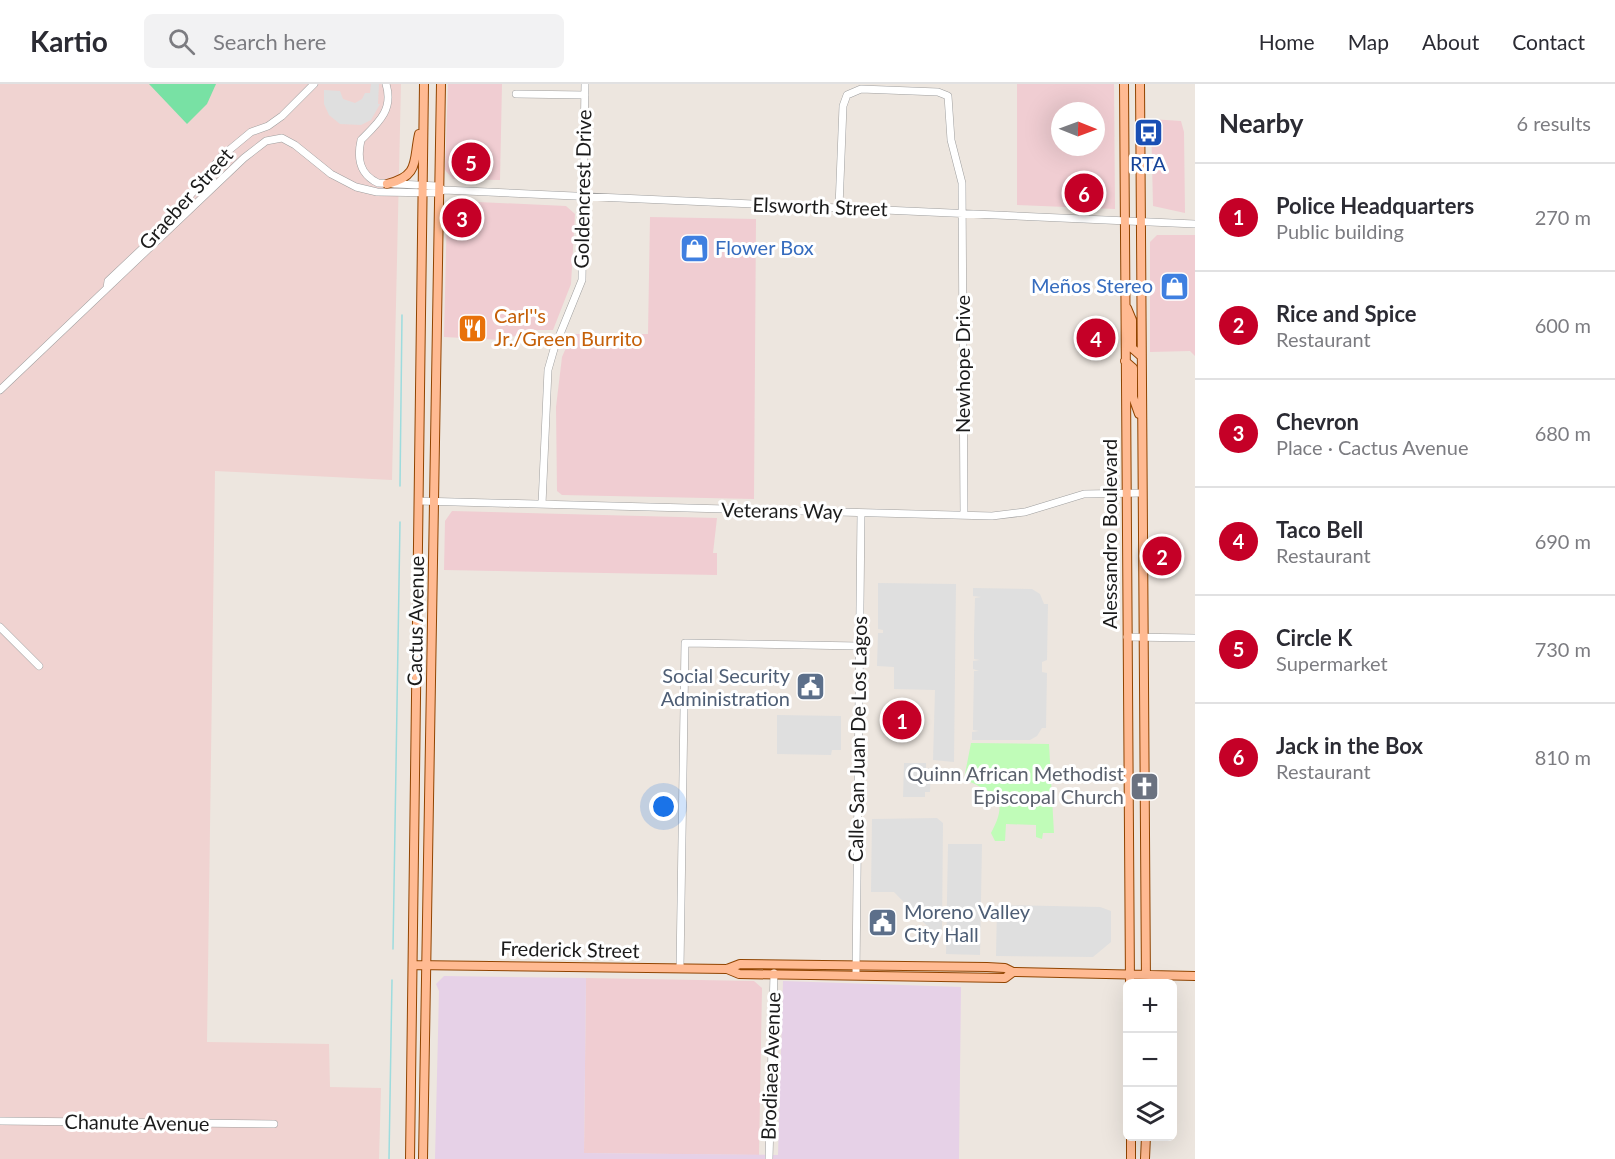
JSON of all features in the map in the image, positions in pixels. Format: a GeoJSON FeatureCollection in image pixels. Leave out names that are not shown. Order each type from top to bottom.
{"type":"FeatureCollection","features":[{"type":"Feature","properties":{"kind":"main road","name":"Cactus Avenue"},"geometry":{"type":"LineString","coordinates":[[410,1159],[424,84]]}},
{"type":"Feature","properties":{"kind":"main road","name":"Cactus Avenue"},"geometry":{"type":"LineString","coordinates":[[423,1159],[441,84]]}},
{"type":"Feature","properties":{"kind":"main road","name":"Alessandro Boulevard"},"geometry":{"type":"LineString","coordinates":[[1124,84],[1130,979]]}},
{"type":"Feature","properties":{"kind":"main road","name":"Alessandro Boulevard"},"geometry":{"type":"LineString","coordinates":[[1140,84],[1146,979]]}},
{"type":"Feature","properties":{"kind":"main road"},"geometry":{"type":"LineString","coordinates":[[387,184],[401,180],[414,167],[423,116]]}},
{"type":"Feature","properties":{"kind":"main road"},"geometry":{"type":"LineString","coordinates":[[1125,302],[1132,320],[1132,348],[1141,357]]}},
{"type":"Feature","properties":{"kind":"main road"},"geometry":{"type":"LineString","coordinates":[[1125,361],[1133,368],[1133,397],[1142,423]]}},
{"type":"Feature","properties":{"kind":"main road","name":"Frederick Street"},"geometry":{"type":"LineString","coordinates":[[727,969],[740,963],[924,976],[1005,978],[1013,972]]}},
{"type":"Feature","properties":{"kind":"main road","name":"Frederick Street"},"geometry":{"type":"LineString","coordinates":[[413,964],[727,969],[739,974],[987,967],[1005,968],[1013,972],[1130,979]]}},
{"type":"Feature","properties":{"kind":"main road"},"geometry":{"type":"LineString","coordinates":[[924,976],[932,972],[978,972],[987,967]]}},
{"type":"Feature","properties":{"kind":"main road","name":"Frederick Street"},"geometry":{"type":"LineString","coordinates":[[1158,979],[1195,976]]}},
{"type":"Feature","properties":{"kind":"main road"},"geometry":{"type":"LineString","coordinates":[[1131,1141],[1131,1159]]}},
{"type":"Feature","properties":{"kind":"main road"},"geometry":{"type":"LineString","coordinates":[[1145,1159],[1146,1141]]}},
{"type":"Feature","properties":{"kind":"street","name":"Graeber Street"},"geometry":{"type":"LineString","coordinates":[[107,288],[108,281],[162,230],[222,156],[243,138],[282,116],[314,84]]}},
{"type":"Feature","properties":{"kind":"street"},"geometry":{"type":"LineString","coordinates":[[359,160],[361,140],[380,121],[388,107],[386,84]]}},
{"type":"Feature","properties":{"kind":"street","name":"Goldencrest Drive"},"geometry":{"type":"LineString","coordinates":[[542,504],[548,370],[554,349],[582,280],[585,84]]}},
{"type":"Feature","properties":{"kind":"street","name":"Newhope Drive"},"geometry":{"type":"LineString","coordinates":[[839,207],[843,106],[846,95],[861,89],[932,92],[948,96],[951,140],[962,183],[964,515]]}},
{"type":"Feature","properties":{"kind":"street"},"geometry":{"type":"LineString","coordinates":[[516,94],[585,95]]}},
{"type":"Feature","properties":{"kind":"street","name":"Graeber Street"},"geometry":{"type":"LineString","coordinates":[[0,390],[255,149],[270,139],[282,138],[295,145],[331,174],[356,187],[377,192],[423,189]]}},
{"type":"Feature","properties":{"kind":"street"},"geometry":{"type":"LineString","coordinates":[[353,146],[370,178],[387,184],[423,189]]}},
{"type":"Feature","properties":{"kind":"street","name":"Elsworth Street"},"geometry":{"type":"LineString","coordinates":[[423,189],[1195,224]]}},
{"type":"Feature","properties":{"kind":"street","name":"Veterans Way"},"geometry":{"type":"LineString","coordinates":[[420,501],[1012,515],[1069,496],[1142,493]]}},
{"type":"Feature","properties":{"kind":"street","name":"Calle San Juan De Los Lagos"},"geometry":{"type":"LineString","coordinates":[[856,970],[861,513]]}},
{"type":"Feature","properties":{"kind":"street"},"geometry":{"type":"LineString","coordinates":[[0,627],[39,666]]}},
{"type":"Feature","properties":{"kind":"street"},"geometry":{"type":"LineString","coordinates":[[1127,637],[1195,638]]}},
{"type":"Feature","properties":{"kind":"street"},"geometry":{"type":"LineString","coordinates":[[681,968],[686,643],[859,646]]}},
{"type":"Feature","properties":{"kind":"street","name":"Brodiaea Avenue"},"geometry":{"type":"LineString","coordinates":[[769,1159],[774,973]]}},
{"type":"Feature","properties":{"kind":"street","name":"Chanute Avenue"},"geometry":{"type":"LineString","coordinates":[[0,1121],[274,1124]]}},
{"type":"Feature","properties":{"kind":"shaded area"},"geometry":{"type":"Polygon","coordinates":[[[0,84],[401,84],[392,480],[215,471],[207,1042],[329,1044],[330,1087],[381,1088],[379,1159],[0,1159],[0,84]]]}},
{"type":"Feature","properties":{"kind":"shaded area"},"geometry":{"type":"Polygon","coordinates":[[[371,84],[379,84],[378,104],[380,104],[371,120],[361,125],[340,124],[329,115],[324,104],[324,90],[340,91],[343,99],[355,103],[362,99],[365,93],[370,93],[371,84]]]}},
{"type":"Feature","properties":{"kind":"shaded area"},"geometry":{"type":"Polygon","coordinates":[[[448,84],[502,84],[500,180],[453,179],[445,170],[448,84]]]}},
{"type":"Feature","properties":{"kind":"shaded area"},"geometry":{"type":"Polygon","coordinates":[[[1017,84],[1114,84],[1115,209],[1017,205],[1017,84]]]}},
{"type":"Feature","properties":{"kind":"shaded area"},"geometry":{"type":"Polygon","coordinates":[[[1151,119],[1181,121],[1184,132],[1185,213],[1153,206],[1151,119]]]}},
{"type":"Feature","properties":{"kind":"shaded area"},"geometry":{"type":"Polygon","coordinates":[[[456,201],[566,206],[575,214],[571,284],[553,330],[534,330],[502,340],[444,337],[447,209],[456,201]]]}},
{"type":"Feature","properties":{"kind":"shaded area"},"geometry":{"type":"Polygon","coordinates":[[[650,217],[756,219],[754,499],[562,495],[557,491],[556,407],[562,357],[572,334],[648,334],[650,217]]]}},
{"type":"Feature","properties":{"kind":"shaded area"},"geometry":{"type":"Polygon","coordinates":[[[1157,235],[1195,235],[1195,356],[1190,351],[1150,352],[1150,242],[1157,235]]]}},
{"type":"Feature","properties":{"kind":"shaded area"},"geometry":{"type":"Polygon","coordinates":[[[452,511],[717,518],[713,553],[717,553],[717,575],[444,570],[445,521],[452,511]]]}},
{"type":"Feature","properties":{"kind":"shaded area"},"geometry":{"type":"Polygon","coordinates":[[[878,583],[956,584],[954,762],[933,760],[935,690],[894,689],[894,667],[877,666],[878,633],[883,633],[883,630],[878,629],[878,583]]]}},
{"type":"Feature","properties":{"kind":"shaded area"},"geometry":{"type":"Polygon","coordinates":[[[973,588],[1032,589],[1040,594],[1044,604],[1048,604],[1047,660],[1042,662],[1042,672],[1047,673],[1046,728],[1042,728],[1037,736],[1030,740],[972,740],[972,732],[979,731],[973,730],[974,671],[979,671],[973,669],[973,661],[980,660],[974,659],[974,635],[975,598],[981,597],[973,596],[973,588]]]}},
{"type":"Feature","properties":{"kind":"shaded area"},"geometry":{"type":"Polygon","coordinates":[[[777,715],[841,716],[841,750],[832,750],[831,755],[777,754],[777,715]]]}},
{"type":"Feature","properties":{"kind":"shaded area"},"geometry":{"type":"Polygon","coordinates":[[[904,763],[926,763],[926,768],[931,768],[930,792],[925,792],[925,797],[903,797],[904,763]]]}},
{"type":"Feature","properties":{"kind":"shaded area"},"geometry":{"type":"Polygon","coordinates":[[[937,818],[943,823],[942,930],[931,930],[894,892],[871,892],[872,819],[937,818]]]}},
{"type":"Feature","properties":{"kind":"shaded area"},"geometry":{"type":"Polygon","coordinates":[[[948,844],[982,844],[980,955],[946,954],[948,844]]]}},
{"type":"Feature","properties":{"kind":"shaded area"},"geometry":{"type":"Polygon","coordinates":[[[997,905],[1100,907],[1111,911],[1111,942],[1093,957],[996,956],[997,905]]]}},
{"type":"Feature","properties":{"kind":"shaded area"},"geometry":{"type":"Polygon","coordinates":[[[444,976],[586,978],[584,1153],[778,1155],[783,981],[961,987],[959,1159],[435,1159],[439,991],[436,984],[444,976]]]}},
{"type":"Feature","properties":{"kind":"shaded area"},"geometry":{"type":"Polygon","coordinates":[[[586,978],[754,981],[762,988],[759,1155],[584,1153],[586,978]]]}},
{"type":"Feature","properties":{"kind":"green space"},"geometry":{"type":"Polygon","coordinates":[[[149,84],[216,84],[207,104],[187,124],[149,84]]]}},
{"type":"Feature","properties":{"kind":"green space"},"geometry":{"type":"Polygon","coordinates":[[[971,743],[1049,744],[1054,833],[1043,833],[1042,839],[1036,837],[1036,825],[1006,824],[1005,841],[995,841],[991,833],[999,811],[996,797],[991,792],[964,779],[971,743]]]}},
{"type":"Feature","properties":{"kind":"waterway"},"geometry":{"type":"LineString","coordinates":[[400,486],[402,315]]}},
{"type":"Feature","properties":{"kind":"waterway"},"geometry":{"type":"LineString","coordinates":[[393,949],[400,522]]}},
{"type":"Feature","properties":{"kind":"waterway"},"geometry":{"type":"LineString","coordinates":[[389,1159],[392,980]]}},
{"type":"Feature","properties":{"kind":"place","name":"RTA"},"geometry":{"type":"Point","coordinates":[1148,133]}},
{"type":"Feature","properties":{"kind":"place","name":"Circle K"},"geometry":{"type":"Point","coordinates":[471,162]}},
{"type":"Feature","properties":{"kind":"place","name":"Jack in the Box"},"geometry":{"type":"Point","coordinates":[1084,193]}},
{"type":"Feature","properties":{"kind":"place","name":"Chevron"},"geometry":{"type":"Point","coordinates":[462,218]}},
{"type":"Feature","properties":{"kind":"place","name":"Flower Box"},"geometry":{"type":"Point","coordinates":[694,248]}},
{"type":"Feature","properties":{"kind":"place","name":"Meños Stereo"},"geometry":{"type":"Point","coordinates":[1174,286]}},
{"type":"Feature","properties":{"kind":"place","name":"Carl''s Jr./Green Burrito"},"geometry":{"type":"Point","coordinates":[473,328]}},
{"type":"Feature","properties":{"kind":"place","name":"Taco Bell"},"geometry":{"type":"Point","coordinates":[1096,338]}},
{"type":"Feature","properties":{"kind":"place","name":"Rice and Spice"},"geometry":{"type":"Point","coordinates":[1162,556]}},
{"type":"Feature","properties":{"kind":"place","name":"Social Security Administration"},"geometry":{"type":"Point","coordinates":[811,687]}},
{"type":"Feature","properties":{"kind":"place","name":"Police Headquarters"},"geometry":{"type":"Point","coordinates":[902,720]}},
{"type":"Feature","properties":{"kind":"place","name":"Quinn African Methodist Episcopal Church"},"geometry":{"type":"Point","coordinates":[1145,786]}},
{"type":"Feature","properties":{"kind":"place","name":"Moreno Valley City Hall"},"geometry":{"type":"Point","coordinates":[883,923]}}]}
